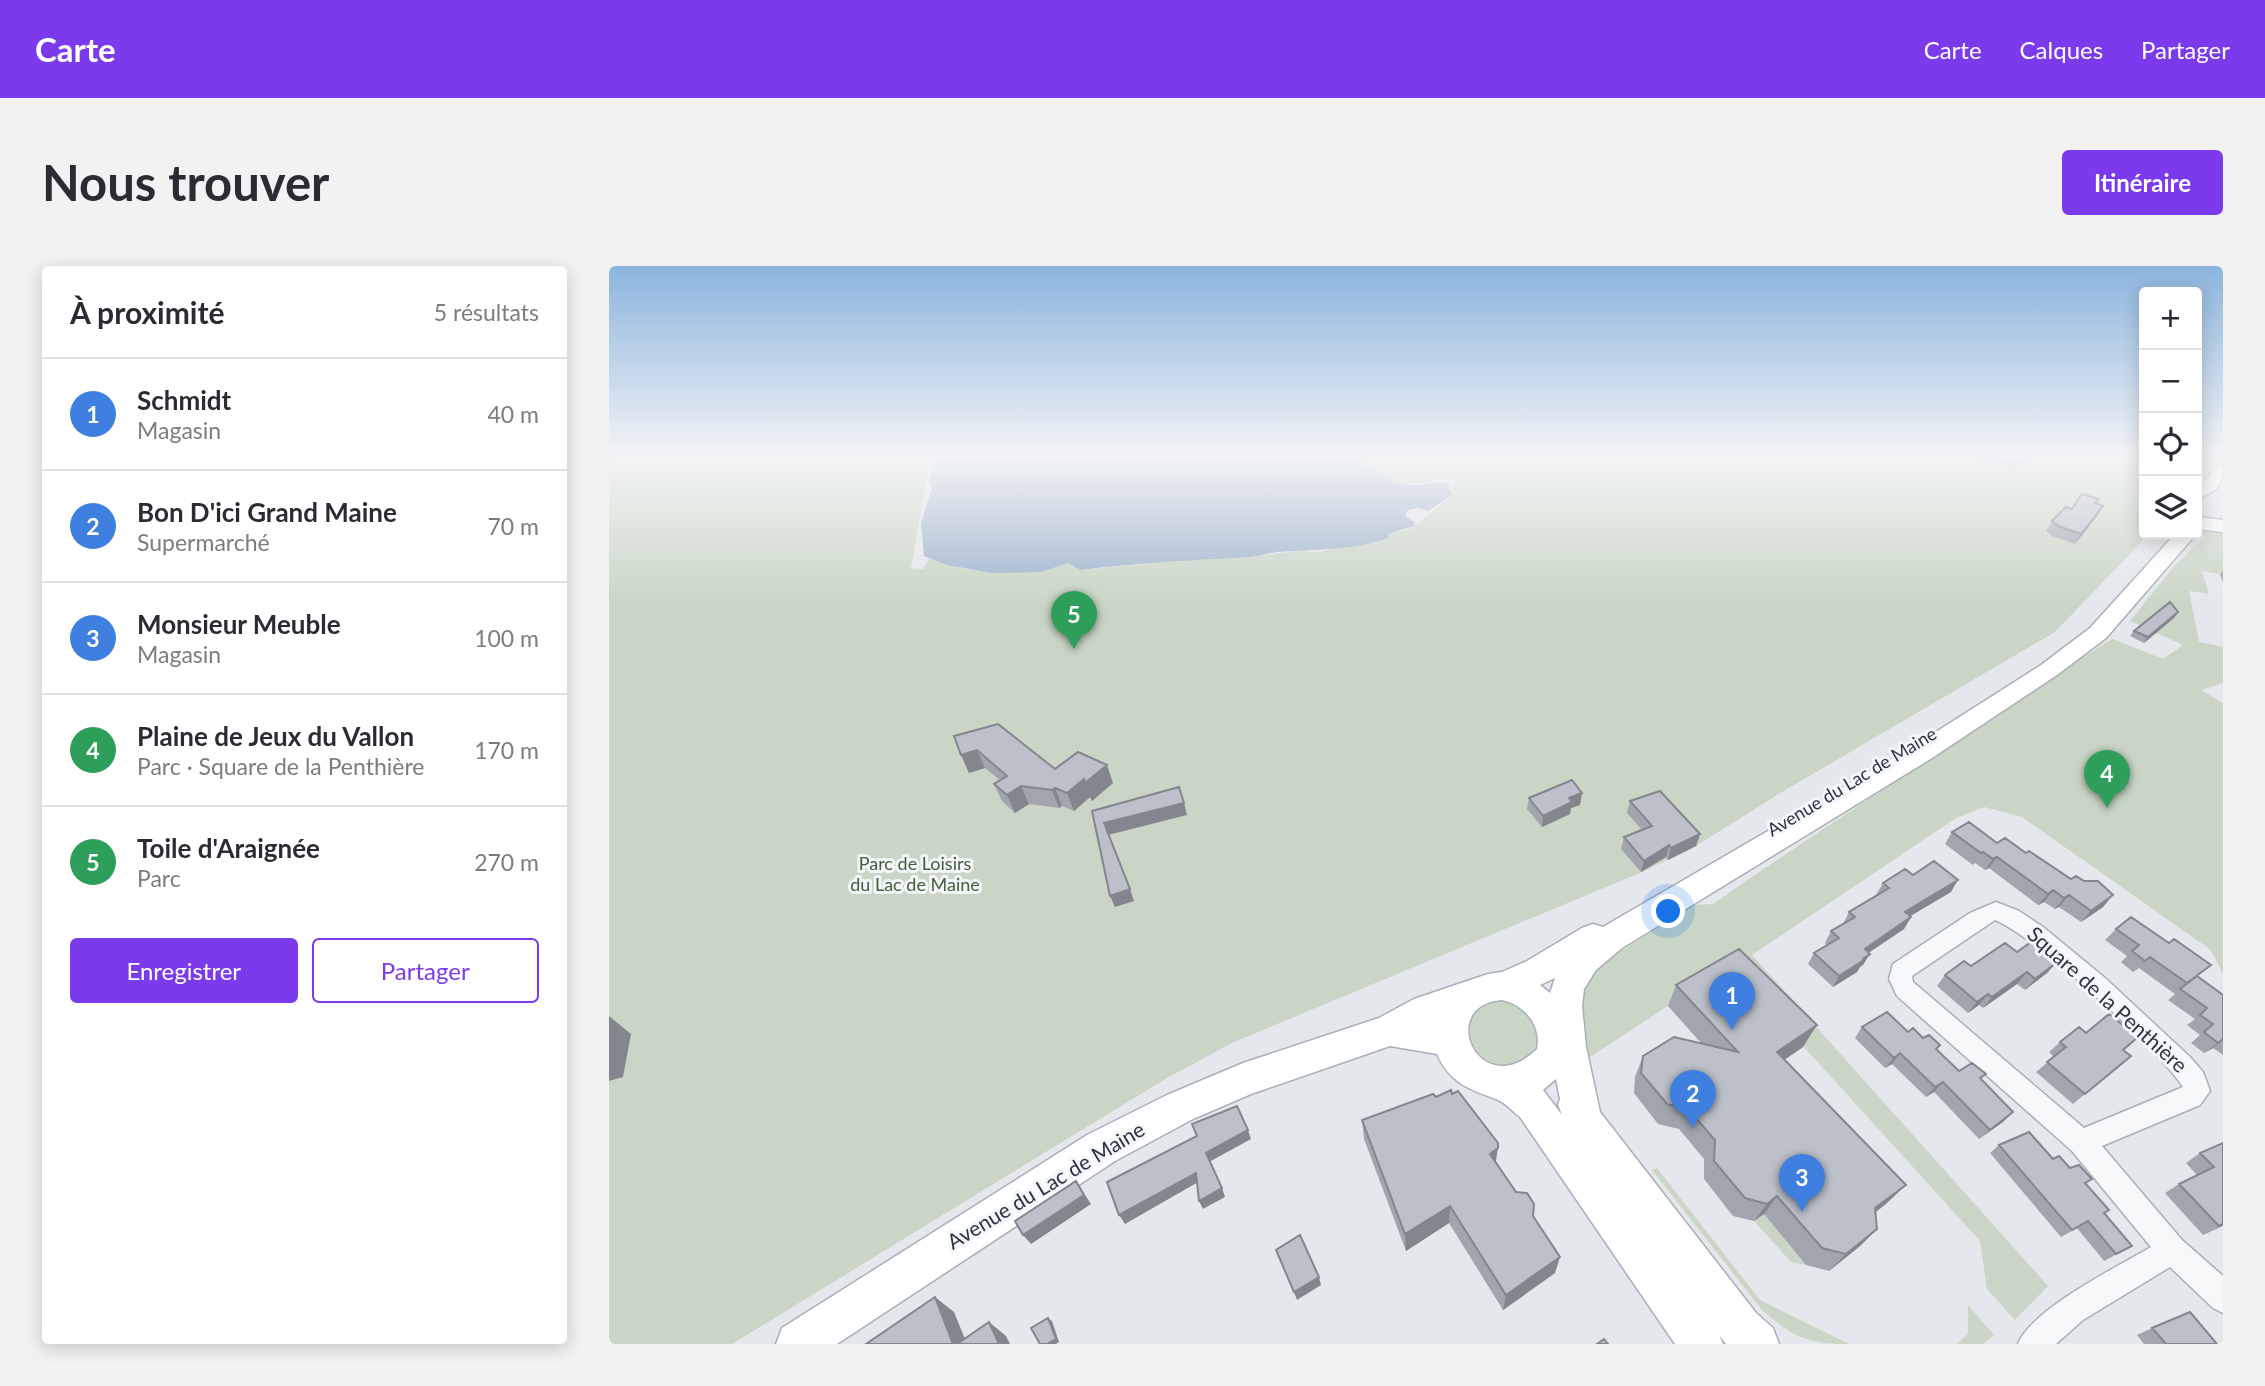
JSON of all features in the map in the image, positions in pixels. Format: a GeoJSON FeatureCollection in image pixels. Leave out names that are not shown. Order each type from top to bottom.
{"type":"FeatureCollection","features":[{"type":"Feature","properties":{"kind":"street","name":"Avenue du Lac de Maine"},"geometry":{"type":"LineString","coordinates":[[1504,986],[1539,971],[1663,893],[1814,806],[1987,700],[2075,634],[2162,539]]}},
{"type":"Feature","properties":{"kind":"street","name":"Avenue du Lac de Maine"},"geometry":{"type":"LineString","coordinates":[[1559,1039],[1569,982],[1592,953],[1923,752],[2049,670],[2098,633],[2190,539]]}},
{"type":"Feature","properties":{"kind":"street","name":"Square de la Penthière"},"geometry":{"type":"LineString","coordinates":[[2081,1142],[2191,1097],[2197,1091],[2194,1080],[2072,962],[2035,931],[2008,914],[1990,913],[1901,971],[1900,979],[1905,989],[2081,1142],[2172,1250],[2200,1273],[2223,1298]]}},
{"type":"Feature","properties":{"kind":"street"},"geometry":{"type":"LineString","coordinates":[[1559,1039],[1537,1074],[1522,1082],[1493,1083],[1473,1074],[1457,1059],[1450,1041],[1452,1018],[1468,996],[1486,988],[1504,986],[1529,996],[1546,1010],[1559,1039],[1584,1121],[1741,1328],[1757,1344]]}},
{"type":"Feature","properties":{"kind":"street","name":"Avenue du Lac de Maine"},"geometry":{"type":"LineString","coordinates":[[798,1344],[1101,1148],[1180,1107],[1243,1080],[1390,1030],[1403,1019],[1447,1001],[1468,996]]}},
{"type":"Feature","properties":{"kind":"street","name":"Avenue du Lac de Maine"},"geometry":{"type":"LineString","coordinates":[[1390,1030],[1450,1041]]}},
{"type":"Feature","properties":{"kind":"street"},"geometry":{"type":"LineString","coordinates":[[1507,1084],[1533,1105],[1701,1344]]}},
{"type":"Feature","properties":{"kind":"street"},"geometry":{"type":"LineString","coordinates":[[2033,1344],[2073,1310],[2172,1250]]}},
{"type":"Feature","properties":{"kind":"green space","name":"Parc de Loisirs du Lac de Maine"},"geometry":{"type":"Polygon","coordinates":[[[609,504],[922,504],[911,568],[923,569],[929,559],[965,569],[1046,570],[1068,563],[1080,570],[1214,557],[1253,557],[1295,551],[1320,552],[1341,546],[1374,543],[1387,534],[1410,529],[1442,504],[2139,504],[2139,539],[2144,539],[2055,632],[1782,792],[1696,846],[1642,872],[1234,1042],[1167,1078],[732,1344],[609,1344],[609,504]]]}},
{"type":"Feature","properties":{"kind":"green space"},"geometry":{"type":"Polygon","coordinates":[[[2202,531],[2223,532],[2223,575],[2202,571],[2209,594],[2189,591],[2199,642],[2223,647],[2223,683],[2201,690],[2223,703],[2223,974],[2211,950],[2022,817],[1984,807],[1956,818],[1752,955],[2048,1286],[2015,1320],[1987,1289],[1980,1241],[1804,1047],[1730,972],[1668,1006],[1587,1059],[1582,1001],[1586,982],[1604,962],[1693,905],[1713,904],[2105,643],[2113,639],[2163,659],[2183,645],[2130,621],[2174,566],[2205,537],[2202,531]]]}},
{"type":"Feature","properties":{"kind":"green space"},"geometry":{"type":"Polygon","coordinates":[[[1488,999],[1515,1000],[1544,1028],[1534,1064],[1479,1068],[1461,1023],[1488,999]]]}},
{"type":"Feature","properties":{"kind":"green space"},"geometry":{"type":"Polygon","coordinates":[[[1657,1168],[1760,1300],[1849,1344],[1802,1337],[1783,1327],[1762,1310],[1652,1170],[1657,1168]]]}},
{"type":"Feature","properties":{"kind":"green space"},"geometry":{"type":"Polygon","coordinates":[[[1764,1214],[1806,1265],[1791,1262],[1754,1221],[1764,1214]]]}},
{"type":"Feature","properties":{"kind":"green space"},"geometry":{"type":"Polygon","coordinates":[[[1968,1305],[1994,1335],[1983,1344],[1957,1344],[1968,1334],[1968,1305]]]}},
{"type":"Feature","properties":{"kind":"water"},"geometry":{"type":"Polygon","coordinates":[[[927,504],[1438,504],[1428,511],[1418,508],[1408,510],[1405,516],[1414,522],[1414,526],[1388,534],[1388,538],[1362,545],[1251,557],[1080,570],[1068,563],[1041,572],[992,573],[947,565],[924,556],[921,523],[927,504]]]}},
{"type":"Feature","properties":{"kind":"building"},"geometry":{"type":"Polygon","coordinates":[[[2075,504],[2103,506],[2081,534],[2058,526],[2052,521],[2066,507],[2072,509],[2075,504]]]}},
{"type":"Feature","properties":{"kind":"building"},"geometry":{"type":"Polygon","coordinates":[[[2170,602],[2178,612],[2148,637],[2134,631],[2170,602]]]}},
{"type":"Feature","properties":{"kind":"building"},"geometry":{"type":"Polygon","coordinates":[[[998,724],[1055,769],[1078,752],[1107,765],[1085,783],[1084,779],[1067,793],[1055,788],[1052,790],[1021,786],[1007,795],[994,784],[1007,776],[977,750],[961,755],[954,736],[998,724]]]}},
{"type":"Feature","properties":{"kind":"building"},"geometry":{"type":"Polygon","coordinates":[[[1572,780],[1582,793],[1569,798],[1572,802],[1543,816],[1529,798],[1572,780]]]}},
{"type":"Feature","properties":{"kind":"building"},"geometry":{"type":"Polygon","coordinates":[[[1179,787],[1184,803],[1104,823],[1130,889],[1110,896],[1092,811],[1179,787]]]}},
{"type":"Feature","properties":{"kind":"building"},"geometry":{"type":"Polygon","coordinates":[[[1660,791],[1700,834],[1671,848],[1669,845],[1644,861],[1624,837],[1652,826],[1630,801],[1660,791]]]}},
{"type":"Feature","properties":{"kind":"building"},"geometry":{"type":"Polygon","coordinates":[[[1969,822],[1997,843],[2005,838],[2071,879],[2076,876],[2084,881],[2098,881],[2113,895],[2091,911],[2069,895],[2064,898],[2053,890],[2048,894],[1997,857],[1993,859],[1981,853],[1952,832],[1969,822]]]}},
{"type":"Feature","properties":{"kind":"building"},"geometry":{"type":"Polygon","coordinates":[[[1934,861],[1958,880],[1905,912],[1911,917],[1865,949],[1870,954],[1864,960],[1839,976],[1814,953],[1839,938],[1831,931],[1855,917],[1849,912],[1889,888],[1883,883],[1905,869],[1913,875],[1934,861]]]}},
{"type":"Feature","properties":{"kind":"building"},"geometry":{"type":"Polygon","coordinates":[[[2131,917],[2169,943],[2174,939],[2211,965],[2187,983],[2150,957],[2145,961],[2132,951],[2139,945],[2116,929],[2131,917]]]}},
{"type":"Feature","properties":{"kind":"building"},"geometry":{"type":"Polygon","coordinates":[[[2031,942],[2057,962],[2035,979],[2027,972],[1992,997],[1988,994],[1977,1002],[1945,975],[1964,961],[1971,966],[2005,943],[2017,952],[2031,942]]]}},
{"type":"Feature","properties":{"kind":"building"},"geometry":{"type":"Polygon","coordinates":[[[1739,949],[1817,1025],[1777,1052],[1906,1185],[1875,1208],[1877,1229],[1846,1254],[1822,1248],[1777,1196],[1767,1204],[1745,1198],[1714,1161],[1715,1140],[1688,1109],[1667,1104],[1641,1073],[1643,1056],[1674,1037],[1738,1052],[1676,985],[1739,949]]]}},
{"type":"Feature","properties":{"kind":"building"},"geometry":{"type":"Polygon","coordinates":[[[2197,976],[2223,995],[2223,1039],[2218,1043],[2204,1032],[2213,1024],[2200,1015],[2207,1008],[2180,989],[2197,976]]]}},
{"type":"Feature","properties":{"kind":"building"},"geometry":{"type":"Polygon","coordinates":[[[1887,1012],[1908,1032],[1913,1028],[1923,1038],[1929,1035],[1940,1045],[1936,1049],[1959,1071],[1972,1063],[1986,1074],[1980,1078],[2013,1112],[1990,1130],[1943,1082],[1935,1087],[1900,1053],[1894,1058],[1862,1027],[1887,1012]]]}},
{"type":"Feature","properties":{"kind":"building"},"geometry":{"type":"Polygon","coordinates":[[[2109,1014],[2138,1037],[2123,1050],[2131,1056],[2085,1094],[2047,1062],[2066,1047],[2060,1042],[2079,1027],[2086,1033],[2109,1014]]]}},
{"type":"Feature","properties":{"kind":"building"},"geometry":{"type":"Polygon","coordinates":[[[1451,1090],[1452,1094],[1458,1091],[1498,1143],[1498,1148],[1490,1154],[1516,1192],[1527,1193],[1534,1204],[1533,1216],[1560,1257],[1506,1295],[1450,1206],[1405,1234],[1362,1120],[1451,1090]]]}},
{"type":"Feature","properties":{"kind":"building"},"geometry":{"type":"Polygon","coordinates":[[[1237,1106],[1248,1130],[1206,1153],[1222,1188],[1199,1201],[1196,1173],[1119,1215],[1107,1182],[1197,1136],[1192,1124],[1237,1106]]]}},
{"type":"Feature","properties":{"kind":"building"},"geometry":{"type":"Polygon","coordinates":[[[2029,1132],[2053,1159],[2059,1156],[2070,1168],[2079,1165],[2092,1179],[2085,1183],[2109,1210],[2104,1213],[2132,1246],[2116,1254],[2088,1221],[2072,1230],[1999,1145],[2029,1132]]]}},
{"type":"Feature","properties":{"kind":"building"},"geometry":{"type":"Polygon","coordinates":[[[2223,1143],[2223,1224],[2219,1226],[2179,1184],[2214,1167],[2200,1153],[2223,1143]]]}},
{"type":"Feature","properties":{"kind":"building"},"geometry":{"type":"Polygon","coordinates":[[[1076,1181],[1084,1195],[1023,1235],[1015,1221],[1076,1181]]]}},
{"type":"Feature","properties":{"kind":"building"},"geometry":{"type":"Polygon","coordinates":[[[1300,1235],[1319,1277],[1294,1292],[1276,1250],[1300,1235]]]}},
{"type":"Feature","properties":{"kind":"building"},"geometry":{"type":"Polygon","coordinates":[[[935,1297],[953,1344],[866,1344],[935,1297]]]}},
{"type":"Feature","properties":{"kind":"building"},"geometry":{"type":"Polygon","coordinates":[[[2190,1312],[2217,1344],[2166,1344],[2152,1328],[2190,1312]]]}},
{"type":"Feature","properties":{"kind":"building"},"geometry":{"type":"Polygon","coordinates":[[[1048,1318],[1056,1339],[1040,1344],[1031,1328],[1048,1318]]]}},
{"type":"Feature","properties":{"kind":"building"},"geometry":{"type":"Polygon","coordinates":[[[989,1322],[999,1344],[957,1344],[989,1322]]]}},
{"type":"Feature","properties":{"kind":"place","name":"Toile d'Araignée"},"geometry":{"type":"Point","coordinates":[1074,649]}},
{"type":"Feature","properties":{"kind":"place","name":"Plaine de Jeux du Vallon"},"geometry":{"type":"Point","coordinates":[2107,808]}},
{"type":"Feature","properties":{"kind":"place","name":"Schmidt"},"geometry":{"type":"Point","coordinates":[1732,1030]}},
{"type":"Feature","properties":{"kind":"place","name":"Bon D'ici Grand Maine"},"geometry":{"type":"Point","coordinates":[1693,1128]}},
{"type":"Feature","properties":{"kind":"place","name":"Monsieur Meuble"},"geometry":{"type":"Point","coordinates":[1802,1212]}}]}
